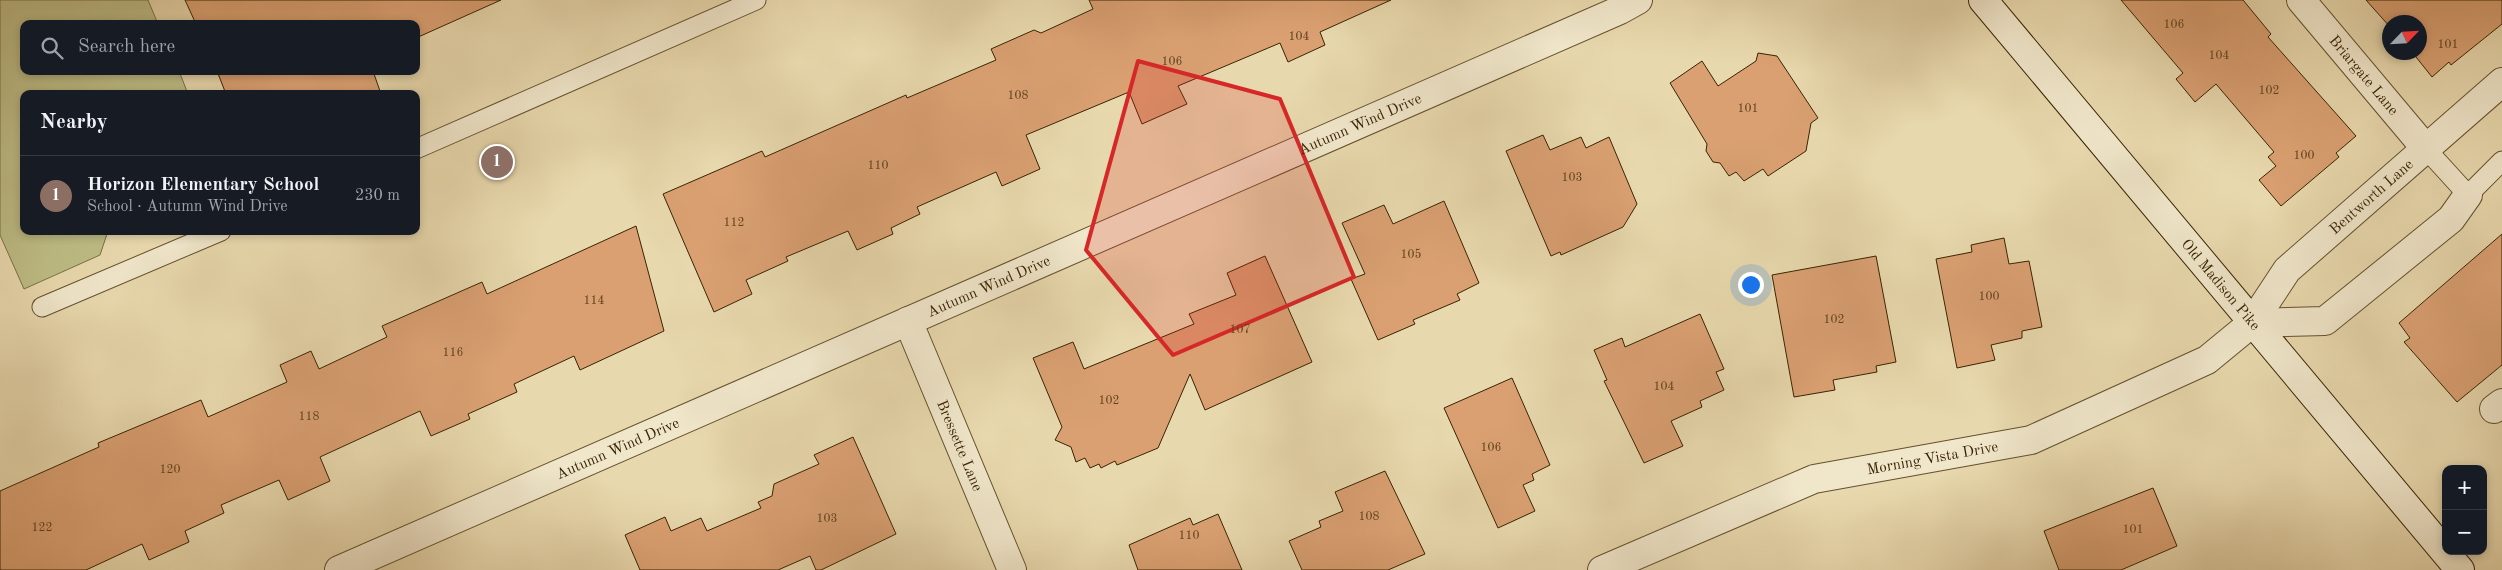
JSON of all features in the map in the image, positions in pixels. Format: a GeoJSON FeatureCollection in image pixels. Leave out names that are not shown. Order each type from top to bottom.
{"type":"FeatureCollection","features":[{"type":"Feature","properties":{"kind":"street","name":"Autumn Wind Drive"},"geometry":{"type":"LineString","coordinates":[[339,570],[1620,10],[1638,0]]}},
{"type":"Feature","properties":{"kind":"street","name":"Old Madison Pike"},"geometry":{"type":"LineString","coordinates":[[1983,0],[2252,324],[2460,570]]}},
{"type":"Feature","properties":{"kind":"street","name":"Briargate Lane"},"geometry":{"type":"LineString","coordinates":[[2301,0],[2427,150]]}},
{"type":"Feature","properties":{"kind":"street","name":"Bentworth Lane"},"geometry":{"type":"LineString","coordinates":[[2252,324],[2287,270],[2427,150],[2502,82]]}},
{"type":"Feature","properties":{"kind":"street"},"geometry":{"type":"LineString","coordinates":[[2252,324],[2325,321],[2451,219],[2468,195]]}},
{"type":"Feature","properties":{"kind":"street","name":"Bressette Lane"},"geometry":{"type":"LineString","coordinates":[[908,322],[1012,570]]}},
{"type":"Feature","properties":{"kind":"street","name":"Morning Vista Drive"},"geometry":{"type":"LineString","coordinates":[[1602,570],[1814,479],[2030,440],[2207,360],[2252,324]]}},
{"type":"Feature","properties":{"kind":"lane"},"geometry":{"type":"LineString","coordinates":[[420,147],[756,0]]}},
{"type":"Feature","properties":{"kind":"lane"},"geometry":{"type":"LineString","coordinates":[[2427,150],[2468,195],[2502,161]]}},
{"type":"Feature","properties":{"kind":"lane"},"geometry":{"type":"LineString","coordinates":[[42,307],[212,235]]}},
{"type":"Feature","properties":{"kind":"highlighted area"},"geometry":{"type":"Polygon","coordinates":[[[1138,61],[1280,99],[1354,277],[1173,355],[1086,250],[1138,61]]]}},
{"type":"Feature","properties":{"kind":"shaded area"},"geometry":{"type":"Polygon","coordinates":[[[0,0],[148,0],[156,20],[20,20],[20,75],[181,75],[186,90],[20,90],[20,235],[107,235],[100,255],[24,289],[0,235],[0,0]]]}},
{"type":"Feature","properties":{"kind":"building"},"geometry":{"type":"Polygon","coordinates":[[[185,0],[501,0],[420,36],[420,20],[194,20],[185,0]]]}},
{"type":"Feature","properties":{"kind":"building"},"geometry":{"type":"Polygon","coordinates":[[[1089,0],[1391,0],[1320,32],[1325,45],[1288,62],[1280,43],[1178,86],[1187,104],[1142,124],[1129,92],[1026,135],[1040,169],[1002,186],[996,172],[917,207],[920,214],[891,228],[893,234],[857,250],[848,231],[786,257],[788,261],[746,280],[752,294],[714,312],[663,194],[762,151],[765,157],[906,95],[907,98],[996,60],[991,49],[1034,30],[1041,33],[1093,9],[1089,0]]]}},
{"type":"Feature","properties":{"kind":"building"},"geometry":{"type":"Polygon","coordinates":[[[2121,0],[2243,0],[2271,34],[2268,37],[2356,136],[2336,153],[2339,157],[2281,206],[2259,180],[2276,166],[2268,157],[2274,152],[2216,84],[2195,102],[2176,79],[2183,73],[2121,0]]]}},
{"type":"Feature","properties":{"kind":"building"},"geometry":{"type":"Polygon","coordinates":[[[2366,0],[2502,0],[2502,24],[2451,65],[2449,62],[2432,77],[2418,60],[2427,60],[2427,15],[2382,15],[2382,18],[2366,0]]]}},
{"type":"Feature","properties":{"kind":"building"},"geometry":{"type":"Polygon","coordinates":[[[1758,53],[1777,56],[1818,118],[1811,123],[1806,151],[1768,176],[1763,169],[1744,181],[1736,172],[1729,176],[1720,163],[1713,162],[1706,151],[1707,144],[1670,83],[1702,61],[1718,86],[1756,61],[1758,53]]]}},
{"type":"Feature","properties":{"kind":"building"},"geometry":{"type":"Polygon","coordinates":[[[219,75],[374,75],[380,90],[224,90],[219,75]]]}},
{"type":"Feature","properties":{"kind":"building"},"geometry":{"type":"Polygon","coordinates":[[[1543,135],[1550,150],[1581,137],[1586,148],[1609,137],[1637,204],[1623,227],[1561,255],[1560,252],[1551,256],[1506,151],[1543,135]]]}},
{"type":"Feature","properties":{"kind":"building"},"geometry":{"type":"Polygon","coordinates":[[[1444,201],[1479,283],[1457,294],[1460,300],[1413,320],[1415,324],[1378,340],[1351,279],[1365,274],[1342,223],[1384,205],[1393,224],[1444,201]]]}},
{"type":"Feature","properties":{"kind":"building"},"geometry":{"type":"Polygon","coordinates":[[[636,226],[664,331],[580,370],[574,356],[514,384],[517,392],[468,414],[470,419],[431,436],[420,411],[320,457],[330,481],[288,500],[279,480],[221,505],[224,513],[185,531],[189,542],[149,560],[142,544],[86,570],[0,570],[0,491],[99,447],[98,443],[201,400],[208,417],[287,382],[280,365],[311,351],[319,369],[387,337],[382,326],[482,282],[487,294],[636,226]]]}},
{"type":"Feature","properties":{"kind":"building"},"geometry":{"type":"Polygon","coordinates":[[[2502,234],[2502,365],[2457,402],[2404,342],[2410,338],[2399,323],[2502,234]]]}},
{"type":"Feature","properties":{"kind":"building"},"geometry":{"type":"Polygon","coordinates":[[[2004,238],[2009,264],[2029,261],[2042,327],[2022,331],[2022,338],[1991,345],[1995,360],[1957,368],[1936,259],[1972,252],[1971,245],[2004,238]]]}},
{"type":"Feature","properties":{"kind":"building"},"geometry":{"type":"Polygon","coordinates":[[[1265,256],[1312,362],[1205,410],[1190,374],[1158,448],[1117,465],[1115,461],[1101,468],[1099,464],[1090,468],[1085,458],[1076,462],[1071,447],[1055,440],[1062,427],[1033,358],[1073,342],[1084,369],[1194,324],[1189,314],[1236,295],[1227,273],[1265,256]]]}},
{"type":"Feature","properties":{"kind":"building"},"geometry":{"type":"Polygon","coordinates":[[[1876,256],[1896,362],[1876,366],[1877,372],[1833,380],[1835,390],[1794,397],[1772,275],[1876,256]]]}},
{"type":"Feature","properties":{"kind":"building"},"geometry":{"type":"Polygon","coordinates":[[[1700,314],[1724,369],[1716,372],[1724,390],[1700,401],[1702,407],[1671,421],[1683,446],[1644,463],[1604,381],[1607,380],[1594,350],[1622,338],[1625,347],[1700,314]]]}},
{"type":"Feature","properties":{"kind":"building"},"geometry":{"type":"Polygon","coordinates":[[[1512,378],[1550,465],[1532,474],[1534,480],[1523,485],[1535,511],[1498,528],[1444,408],[1512,378]]]}},
{"type":"Feature","properties":{"kind":"building"},"geometry":{"type":"Polygon","coordinates":[[[853,437],[896,534],[821,570],[816,570],[810,556],[778,570],[640,570],[625,535],[665,517],[671,531],[701,518],[707,531],[761,508],[758,502],[772,496],[774,484],[819,464],[814,455],[853,437]]]}},
{"type":"Feature","properties":{"kind":"building"},"geometry":{"type":"Polygon","coordinates":[[[1385,471],[1425,554],[1388,570],[1302,570],[1289,541],[1321,527],[1319,521],[1343,511],[1335,492],[1385,471]]]}},
{"type":"Feature","properties":{"kind":"building"},"geometry":{"type":"Polygon","coordinates":[[[2153,488],[2177,546],[2121,570],[2059,570],[2044,531],[2153,488]]]}},
{"type":"Feature","properties":{"kind":"building"},"geometry":{"type":"Polygon","coordinates":[[[1218,514],[1242,570],[1138,570],[1129,545],[1190,518],[1193,525],[1218,514]]]}},
{"type":"Feature","properties":{"kind":"place","name":"Horizon Elementary School"},"geometry":{"type":"Point","coordinates":[497,162]}}]}
